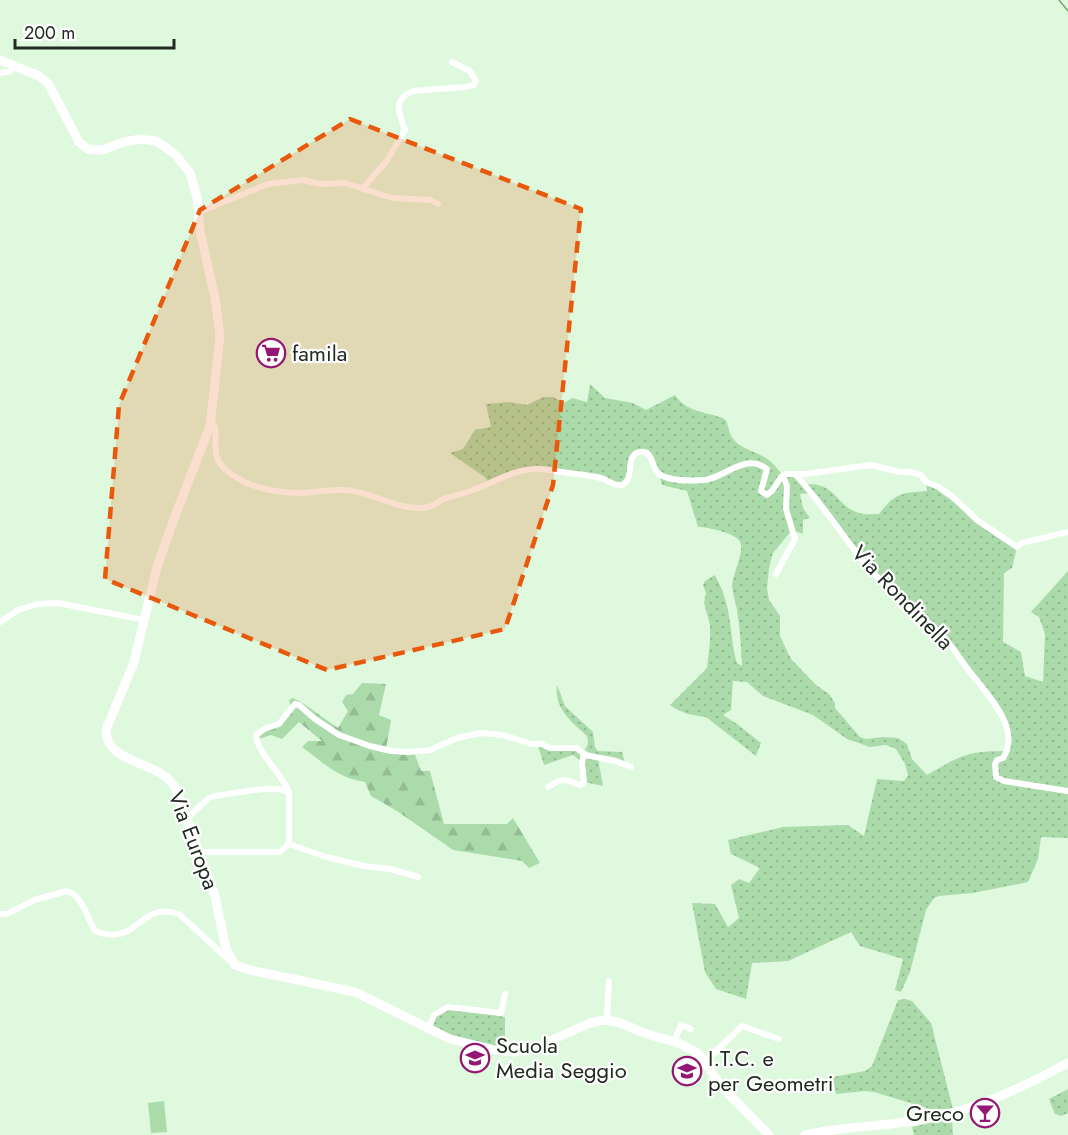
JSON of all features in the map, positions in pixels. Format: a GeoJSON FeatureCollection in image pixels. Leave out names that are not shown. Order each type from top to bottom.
{"type":"FeatureCollection","features":[{"type":"Feature","properties":{"kind":"main road"},"geometry":{"type":"LineString","coordinates":[[0,60],[14,67]]}},
{"type":"Feature","properties":{"kind":"main road","name":"Via Europa"},"geometry":{"type":"LineString","coordinates":[[14,67],[39,76],[48,83],[79,142],[88,149],[102,150],[124,142],[156,141],[175,154],[190,173],[199,212],[200,231],[220,338],[211,421],[158,567],[134,662],[106,730],[106,737],[114,749],[127,758],[160,772],[171,782],[188,818],[215,896],[226,949],[235,965]]}},
{"type":"Feature","properties":{"kind":"main road"},"geometry":{"type":"LineString","coordinates":[[235,965],[355,992],[450,1039],[513,1052],[534,1048],[590,1023],[611,1021],[674,1042],[698,1053],[722,1087],[769,1135]]}},
{"type":"Feature","properties":{"kind":"main road"},"geometry":{"type":"LineString","coordinates":[[805,1135],[917,1121],[954,1113],[1007,1095],[1068,1063]]}},
{"type":"Feature","properties":{"kind":"street"},"geometry":{"type":"LineString","coordinates":[[362,189],[386,162],[405,130],[399,109],[401,100],[406,94],[413,91],[474,85],[476,81],[470,71],[452,62]]}},
{"type":"Feature","properties":{"kind":"street"},"geometry":{"type":"LineString","coordinates":[[0,73],[9,72],[14,67]]}},
{"type":"Feature","properties":{"kind":"street"},"geometry":{"type":"LineString","coordinates":[[199,212],[248,191],[285,181],[303,180],[321,184],[345,183],[392,198],[431,200],[438,204]]}},
{"type":"Feature","properties":{"kind":"street"},"geometry":{"type":"LineString","coordinates":[[211,421],[214,423],[215,430],[215,452],[221,465],[236,477],[275,492],[356,491],[391,503],[419,508],[430,507],[444,499],[521,470],[542,468],[597,477],[619,486],[627,480],[632,457],[638,452],[644,452],[649,455],[659,474],[685,480],[705,480],[746,464],[762,465],[767,469],[761,491],[767,495],[783,476],[871,465],[921,475],[926,482],[939,487],[977,520],[1017,547],[1022,543],[1068,531]]}},
{"type":"Feature","properties":{"kind":"street","name":"Via Rondinella"},"geometry":{"type":"LineString","coordinates":[[795,474],[869,569],[952,646],[992,702],[1003,720],[1009,742],[1008,751],[995,764],[996,777],[1004,781],[1068,791]]}},
{"type":"Feature","properties":{"kind":"street"},"geometry":{"type":"LineString","coordinates":[[776,574],[795,539],[786,509],[786,486],[783,476]]}},
{"type":"Feature","properties":{"kind":"street"},"geometry":{"type":"LineString","coordinates":[[0,622],[18,610],[37,604],[58,603],[144,620]]}},
{"type":"Feature","properties":{"kind":"street"},"geometry":{"type":"LineString","coordinates":[[199,852],[274,853],[280,852],[289,844],[289,793],[284,780],[260,748],[256,735],[264,729],[279,724],[295,704],[339,735],[391,751],[430,750],[457,738],[482,733],[503,735],[550,748],[577,748],[598,758],[616,761],[631,767]]}},
{"type":"Feature","properties":{"kind":"street"},"geometry":{"type":"LineString","coordinates":[[548,787],[560,779],[580,785],[584,782],[582,762],[584,753]]}},
{"type":"Feature","properties":{"kind":"street"},"geometry":{"type":"LineString","coordinates":[[188,818],[208,798],[215,796],[271,788],[283,788],[289,793]]}},
{"type":"Feature","properties":{"kind":"street"},"geometry":{"type":"LineString","coordinates":[[289,844],[326,857],[364,866],[390,869],[418,877]]}},
{"type":"Feature","properties":{"kind":"street"},"geometry":{"type":"LineString","coordinates":[[0,914],[7,914],[34,900],[68,891],[79,899],[95,931],[107,936],[120,935],[156,911],[168,910],[179,914],[235,965]]}},
{"type":"Feature","properties":{"kind":"street"},"geometry":{"type":"LineString","coordinates":[[609,981],[607,1014],[611,1021]]}},
{"type":"Feature","properties":{"kind":"street"},"geometry":{"type":"LineString","coordinates":[[428,1030],[434,1015],[448,1007],[501,1013],[505,994]]}},
{"type":"Feature","properties":{"kind":"street"},"geometry":{"type":"LineString","coordinates":[[674,1042],[681,1025],[691,1029]]}},
{"type":"Feature","properties":{"kind":"street"},"geometry":{"type":"LineString","coordinates":[[705,1062],[742,1026],[779,1039]]}},
{"type":"Feature","properties":{"kind":"highlighted area"},"geometry":{"type":"Polygon","coordinates":[[[350,119],[581,209],[553,485],[505,629],[327,670],[105,579],[119,405],[200,210],[350,119]]]}},
{"type":"Feature","properties":{"kind":"green space"},"geometry":{"type":"Polygon","coordinates":[[[590,384],[605,398],[633,403],[646,410],[675,395],[685,405],[697,411],[723,418],[738,443],[770,461],[783,476],[795,474],[805,484],[815,484],[830,490],[851,510],[861,514],[879,514],[899,495],[927,491],[926,482],[1017,547],[1012,568],[1004,573],[1003,642],[1021,652],[1025,676],[1043,682],[1045,634],[1039,617],[1031,612],[1068,571],[1068,838],[1041,837],[1038,859],[1028,882],[934,898],[926,910],[910,972],[901,992],[895,990],[903,959],[860,946],[851,932],[788,961],[752,963],[746,999],[716,989],[705,972],[692,903],[715,904],[728,927],[739,918],[731,885],[739,879],[749,883],[760,868],[731,854],[728,840],[783,827],[848,825],[864,836],[877,779],[904,781],[908,775],[905,764],[896,749],[886,745],[870,747],[847,739],[813,715],[763,696],[747,682],[733,681],[731,710],[723,715],[761,743],[756,756],[706,717],[687,714],[670,705],[707,668],[710,625],[704,603],[706,593],[703,585],[715,575],[727,606],[737,663],[742,666],[737,607],[732,587],[741,546],[737,539],[727,533],[698,527],[687,491],[662,485],[649,455],[634,454],[624,484],[606,479],[532,469],[489,483],[486,478],[450,453],[463,449],[475,430],[491,427],[486,404],[509,402],[527,405],[543,397],[553,397],[564,403],[572,398],[587,402],[590,384]],[[811,493],[800,494],[803,508],[810,518],[803,520],[803,534],[792,530],[773,553],[767,588],[769,600],[780,616],[780,636],[791,659],[816,685],[829,694],[835,703],[835,708],[860,737],[866,739],[898,738],[907,744],[912,759],[927,775],[973,753],[1008,751],[1009,742],[1003,720],[952,646],[869,569],[811,493]]]}},
{"type":"Feature","properties":{"kind":"green space"},"geometry":{"type":"Polygon","coordinates":[[[362,683],[386,684],[379,715],[391,720],[386,749],[414,752],[421,771],[430,771],[444,824],[507,824],[513,818],[540,863],[529,868],[522,861],[453,850],[371,796],[365,782],[346,777],[302,747],[308,741],[322,741],[299,722],[282,739],[271,735],[256,740],[259,732],[272,728],[291,707],[289,700],[293,698],[338,728],[348,711],[342,702],[346,695],[353,694],[362,683]]]}},
{"type":"Feature","properties":{"kind":"green space"},"geometry":{"type":"Polygon","coordinates":[[[557,685],[565,706],[593,732],[595,747],[598,751],[622,752],[626,766],[598,759],[603,786],[584,782],[582,762],[573,755],[544,765],[538,746],[582,752],[588,743],[587,736],[561,708],[557,685]]]}},
{"type":"Feature","properties":{"kind":"green space"},"geometry":{"type":"Polygon","coordinates":[[[898,1000],[912,1001],[931,1023],[953,1109],[930,1109],[874,1092],[836,1094],[833,1077],[865,1071],[872,1066],[898,1000]]]}},
{"type":"Feature","properties":{"kind":"green space"},"geometry":{"type":"Polygon","coordinates":[[[448,1007],[505,1017],[505,1051],[428,1030],[430,1021],[448,1007]]]}},
{"type":"Feature","properties":{"kind":"green space"},"geometry":{"type":"Polygon","coordinates":[[[1068,1089],[1068,1113],[1061,1116],[1055,1114],[1049,1099],[1068,1089]]]}},
{"type":"Feature","properties":{"kind":"green space"},"geometry":{"type":"Polygon","coordinates":[[[164,1101],[167,1132],[151,1133],[148,1103],[164,1101]]]}},
{"type":"Feature","properties":{"kind":"green space"},"geometry":{"type":"Polygon","coordinates":[[[947,1119],[952,1121],[953,1135],[914,1135],[912,1127],[947,1119]]]}},
{"type":"Feature","properties":{"kind":"waterway"},"geometry":{"type":"LineString","coordinates":[[1059,0],[1068,11]]}},
{"type":"Feature","properties":{"kind":"place","name":"famila"},"geometry":{"type":"Point","coordinates":[271,353]}},
{"type":"Feature","properties":{"kind":"place","name":"Scuola Media Seggio"},"geometry":{"type":"Point","coordinates":[475,1058]}},
{"type":"Feature","properties":{"kind":"place","name":"I.T.C. e per Geometri"},"geometry":{"type":"Point","coordinates":[687,1071]}},
{"type":"Feature","properties":{"kind":"place","name":"Greco"},"geometry":{"type":"Point","coordinates":[985,1113]}}]}
